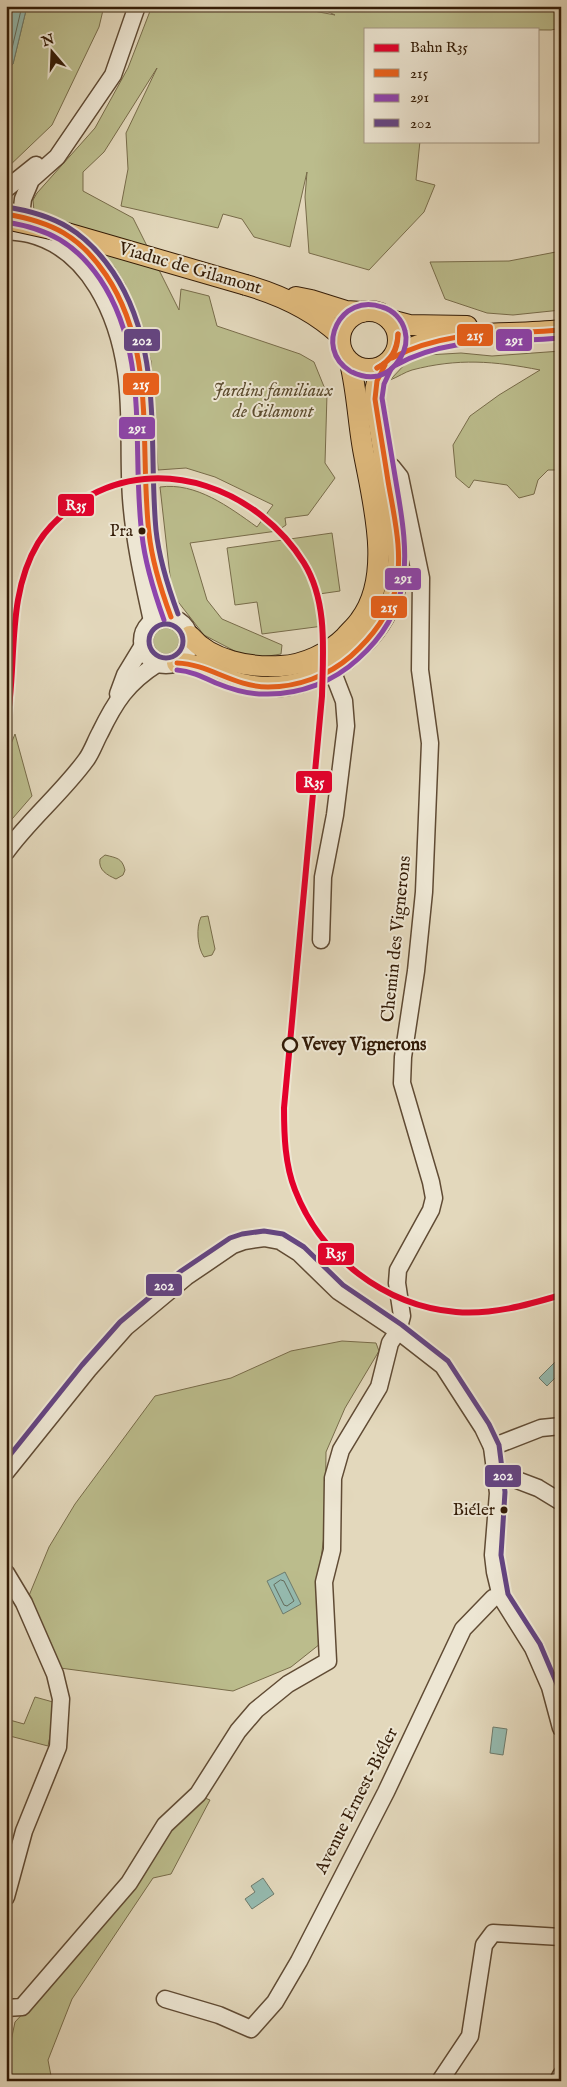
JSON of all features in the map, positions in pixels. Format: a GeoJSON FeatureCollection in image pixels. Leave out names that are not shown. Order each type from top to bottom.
{"type":"FeatureCollection","features":[{"type":"Feature","properties":{"kind":"main road","name":"Viaduc de Gilamont"},"geometry":{"type":"LineString","coordinates":[[11,216],[286,298],[322,320],[340,335]]}},
{"type":"Feature","properties":{"kind":"main road","name":"Viaduc de Gilamont"},"geometry":{"type":"LineString","coordinates":[[286,298],[302,297],[346,311],[362,312]]}},
{"type":"Feature","properties":{"kind":"main road"},"geometry":{"type":"LineString","coordinates":[[190,636],[197,645],[241,664],[259,667],[285,666],[306,661],[338,644],[361,619],[369,603],[376,584],[378,568],[377,533],[350,363],[342,350],[340,335],[343,326],[349,318],[362,312],[375,312],[390,320],[408,325],[495,327],[526,331]]}},
{"type":"Feature","properties":{"kind":"main road"},"geometry":{"type":"LineString","coordinates":[[167,664],[192,664],[243,684],[268,687],[302,682],[332,670],[349,658],[371,636],[391,604],[396,586],[397,542],[374,393],[378,375],[397,349],[396,328],[390,320]]}},
{"type":"Feature","properties":{"kind":"main road"},"geometry":{"type":"LineString","coordinates":[[350,363],[358,368],[376,369],[411,347],[423,343],[526,331],[561,330]]}},
{"type":"Feature","properties":{"kind":"street"},"geometry":{"type":"LineString","coordinates":[[137,6],[113,75],[57,156],[31,180],[11,216],[47,223],[71,235],[82,244],[103,269],[116,290],[127,315],[135,341],[140,369],[146,469],[139,501],[139,566],[152,621]]}},
{"type":"Feature","properties":{"kind":"street"},"geometry":{"type":"LineString","coordinates":[[6,189],[67,140]]}},
{"type":"Feature","properties":{"kind":"street"},"geometry":{"type":"LineString","coordinates":[[6,231],[30,234],[51,243],[75,260],[89,274],[113,317],[126,372],[129,468],[149,533],[154,562],[171,618]]}},
{"type":"Feature","properties":{"kind":"street"},"geometry":{"type":"LineString","coordinates":[[365,459],[385,465]]}},
{"type":"Feature","properties":{"kind":"street","name":"Chemin des Vignerons"},"geometry":{"type":"LineString","coordinates":[[14,2008],[128,1883],[165,1825],[198,1794],[238,1731],[256,1710],[288,1684],[328,1661],[324,1582],[332,1550],[333,1478],[341,1450],[379,1387],[390,1343],[398,1331],[402,1316],[397,1283],[398,1270],[431,1210],[434,1198],[402,1083],[403,1058],[416,971],[424,892],[430,743],[420,670],[421,578],[400,477],[392,467],[385,465]]}},
{"type":"Feature","properties":{"kind":"street"},"geometry":{"type":"LineString","coordinates":[[6,852],[22,830],[68,782],[87,758],[116,701],[125,675],[142,647],[143,633],[152,621],[159,618],[171,618],[183,624],[190,636],[190,646],[187,654],[135,680],[116,701]]}},
{"type":"Feature","properties":{"kind":"street"},"geometry":{"type":"LineString","coordinates":[[142,647],[149,660],[167,664]]}},
{"type":"Feature","properties":{"kind":"street"},"geometry":{"type":"LineString","coordinates":[[321,940],[323,877],[335,816],[346,726],[344,701],[332,670]]}},
{"type":"Feature","properties":{"kind":"street"},"geometry":{"type":"LineString","coordinates":[[6,1472],[88,1370],[126,1328],[186,1277],[233,1245],[244,1241],[255,1238],[272,1239],[290,1247],[338,1291],[398,1331],[443,1366],[482,1428],[492,1447],[498,1493],[493,1554],[494,1572],[501,1598],[533,1648],[550,1686],[561,1728]]}},
{"type":"Feature","properties":{"kind":"street"},"geometry":{"type":"LineString","coordinates":[[492,1447],[541,1428],[561,1426]]}},
{"type":"Feature","properties":{"kind":"street"},"geometry":{"type":"LineString","coordinates":[[496,1472],[538,1488],[561,1502]]}},
{"type":"Feature","properties":{"kind":"street"},"geometry":{"type":"LineString","coordinates":[[6,1573],[24,1603],[55,1674],[61,1699],[58,1747],[24,1830],[6,1897]]}},
{"type":"Feature","properties":{"kind":"street","name":"Avenue Ernest-Biéler"},"geometry":{"type":"LineString","coordinates":[[165,2000],[219,2015],[252,2029],[275,2002],[299,1961],[386,1792],[463,1629],[492,1598],[501,1598]]}},
{"type":"Feature","properties":{"kind":"street"},"geometry":{"type":"LineString","coordinates":[[440,2081],[470,2036],[484,1945],[493,1933],[561,1937]]}},
{"type":"Feature","properties":{"kind":"street"},"geometry":{"type":"LineString","coordinates":[[558,2081],[561,2076]]}},
{"type":"Feature","properties":{"kind":"green space"},"geometry":{"type":"Polygon","coordinates":[[[27,6],[104,6],[99,27],[52,125],[6,169],[6,71],[13,64],[27,6]]]}},
{"type":"Feature","properties":{"kind":"green space","name":"Jardins familiaux de Gilamont"},"geometry":{"type":"Polygon","coordinates":[[[152,6],[287,6],[335,15],[316,6],[561,6],[561,28],[551,30],[540,30],[540,28],[364,28],[364,142],[420,142],[416,180],[435,185],[424,212],[369,270],[309,253],[305,197],[307,172],[290,247],[254,237],[242,219],[223,214],[218,228],[121,206],[128,169],[126,133],[157,68],[104,152],[83,172],[83,191],[133,218],[179,310],[181,289],[209,296],[217,326],[300,354],[314,362],[327,394],[325,463],[335,478],[308,515],[285,518],[286,525],[277,531],[190,543],[207,600],[222,619],[282,645],[281,654],[250,659],[204,635],[172,594],[160,487],[173,486],[199,492],[223,504],[257,527],[273,505],[215,477],[186,468],[158,470],[151,361],[125,284],[114,266],[91,248],[39,220],[34,211],[33,200],[37,193],[95,128],[128,68],[152,6]]]}},
{"type":"Feature","properties":{"kind":"green space"},"geometry":{"type":"Polygon","coordinates":[[[561,251],[561,310],[513,315],[487,313],[445,299],[430,262],[509,261],[561,251]]]}},
{"type":"Feature","properties":{"kind":"green space"},"geometry":{"type":"Polygon","coordinates":[[[561,351],[561,470],[548,470],[538,480],[534,494],[519,498],[507,485],[474,480],[469,488],[456,477],[453,445],[470,416],[499,395],[540,370],[491,363],[461,362],[412,370],[390,380],[408,361],[427,355],[461,353],[492,356],[561,351]]]}},
{"type":"Feature","properties":{"kind":"green space"},"geometry":{"type":"Polygon","coordinates":[[[332,533],[340,591],[319,594],[323,626],[262,634],[257,602],[235,605],[227,548],[332,533]]]}},
{"type":"Feature","properties":{"kind":"green space"},"geometry":{"type":"Polygon","coordinates":[[[166,628],[175,632],[179,641],[175,650],[166,654],[157,650],[153,641],[157,632],[166,628]]]}},
{"type":"Feature","properties":{"kind":"green space"},"geometry":{"type":"Polygon","coordinates":[[[15,734],[32,796],[6,826],[6,756],[15,734]]]}},
{"type":"Feature","properties":{"kind":"green space"},"geometry":{"type":"Polygon","coordinates":[[[105,855],[121,861],[125,870],[123,875],[116,879],[104,872],[100,866],[100,859],[105,855]]]}},
{"type":"Feature","properties":{"kind":"green space"},"geometry":{"type":"Polygon","coordinates":[[[208,916],[215,949],[212,955],[204,957],[199,943],[198,926],[201,917],[208,916]]]}},
{"type":"Feature","properties":{"kind":"green space"},"geometry":{"type":"Polygon","coordinates":[[[342,1341],[376,1343],[379,1351],[345,1408],[326,1452],[325,1528],[319,1574],[320,1644],[291,1667],[233,1691],[60,1668],[28,1598],[49,1547],[75,1504],[155,1396],[231,1378],[291,1351],[342,1341]]]}},
{"type":"Feature","properties":{"kind":"green space"},"geometry":{"type":"Polygon","coordinates":[[[35,1697],[53,1702],[52,1727],[48,1746],[6,1735],[6,1719],[24,1724],[35,1697]]]}},
{"type":"Feature","properties":{"kind":"green space"},"geometry":{"type":"Polygon","coordinates":[[[200,1796],[210,1800],[171,1874],[153,1878],[72,1999],[48,2060],[52,2081],[6,2081],[6,2065],[15,2022],[78,1954],[167,1829],[200,1796]]]}},
{"type":"Feature","properties":{"kind":"water"},"geometry":{"type":"Polygon","coordinates":[[[6,6],[27,6],[13,64],[6,71],[6,6]]]}},
{"type":"Feature","properties":{"kind":"water"},"geometry":{"type":"Polygon","coordinates":[[[560,1357],[561,1372],[547,1386],[539,1378],[560,1357]]]}},
{"type":"Feature","properties":{"kind":"water"},"geometry":{"type":"Polygon","coordinates":[[[285,1572],[301,1604],[283,1614],[267,1581],[285,1572]]]}},
{"type":"Feature","properties":{"kind":"water"},"geometry":{"type":"Polygon","coordinates":[[[493,1727],[507,1729],[503,1755],[490,1753],[493,1727]]]}},
{"type":"Feature","properties":{"kind":"water"},"geometry":{"type":"Polygon","coordinates":[[[263,1878],[274,1894],[252,1909],[245,1899],[255,1892],[251,1886],[263,1878]]]}},
{"type":"Feature","properties":{"kind":"rail line","name":"R35"},"geometry":{"type":"LineString","coordinates":[[6,728],[17,609],[21,586],[28,564],[38,543],[47,530],[78,503],[114,485],[145,479],[176,479],[206,486],[235,498],[261,516],[285,537],[304,563],[312,578],[321,611],[323,645],[322,696],[284,1108],[287,1160],[295,1190],[306,1214],[321,1236],[339,1256],[359,1274],[405,1300],[430,1308],[469,1313],[496,1311],[561,1295]]}},
{"type":"Feature","properties":{"kind":"transit line","name":"202"},"geometry":{"type":"LineString","coordinates":[[7,207],[24,210],[55,220],[80,236],[92,246],[113,272],[129,301],[140,332],[147,364],[151,397],[157,541],[164,573],[178,614]]}},
{"type":"Feature","properties":{"kind":"transit line","name":"215"},"geometry":{"type":"LineString","coordinates":[[6,214],[37,221],[64,233],[75,241],[86,250],[106,275],[122,304],[133,335],[143,400],[146,500],[150,544],[157,576],[171,617]]}},
{"type":"Feature","properties":{"kind":"transit line","name":"291"},"geometry":{"type":"LineString","coordinates":[[6,222],[35,229],[71,247],[100,279],[116,308],[127,339],[133,371],[143,546],[150,578],[164,620]]}},
{"type":"Feature","properties":{"kind":"transit line","name":"291"},"geometry":{"type":"LineString","coordinates":[[350,371],[339,361],[334,349],[333,337],[337,325],[344,315],[354,307],[367,304],[390,310],[399,319],[405,331],[405,345],[400,358],[391,369],[378,376],[364,376],[352,372]]}},
{"type":"Feature","properties":{"kind":"transit line","name":"215"},"geometry":{"type":"LineString","coordinates":[[392,358],[433,342],[454,338],[496,333],[561,330]]}},
{"type":"Feature","properties":{"kind":"transit line","name":"215"},"geometry":{"type":"LineString","coordinates":[[377,368],[386,362],[392,354],[398,334]]}},
{"type":"Feature","properties":{"kind":"transit line","name":"215"},"geometry":{"type":"LineString","coordinates":[[377,368],[387,362],[393,354],[397,345],[398,334]]}},
{"type":"Feature","properties":{"kind":"transit line","name":"291"},"geometry":{"type":"LineString","coordinates":[[396,365],[436,349],[456,345],[477,342],[561,338]]}},
{"type":"Feature","properties":{"kind":"transit line","name":"215"},"geometry":{"type":"LineString","coordinates":[[177,663],[200,667],[233,680],[256,686],[290,685],[323,675],[342,663],[358,649],[378,626],[392,601],[399,564],[395,522],[375,399],[377,381],[385,365]]}},
{"type":"Feature","properties":{"kind":"transit line","name":"291"},"geometry":{"type":"LineString","coordinates":[[177,670],[192,673],[229,688],[248,693],[292,692],[316,685],[338,674],[358,659],[376,640],[389,621],[398,601],[403,581],[405,559],[401,513],[382,398],[384,384],[391,369]]}},
{"type":"Feature","properties":{"kind":"transit line","name":"202"},"geometry":{"type":"LineString","coordinates":[[166,624],[178,629],[183,641],[178,653],[166,658],[154,653],[149,641],[154,629],[166,624]]}},
{"type":"Feature","properties":{"kind":"transit line","name":"202"},"geometry":{"type":"LineString","coordinates":[[6,1460],[82,1365],[120,1322],[181,1271],[230,1238],[264,1231],[283,1234],[304,1247],[343,1285],[402,1325],[448,1361],[489,1424],[499,1445],[505,1492],[501,1555],[508,1594],[540,1644],[561,1698]]}},
{"type":"Feature","properties":{"kind":"place","name":"Pra"},"geometry":{"type":"Point","coordinates":[142,531]}},
{"type":"Feature","properties":{"kind":"place","name":"Vevey Vignerons"},"geometry":{"type":"Point","coordinates":[290,1045]}},
{"type":"Feature","properties":{"kind":"place","name":"Biéler"},"geometry":{"type":"Point","coordinates":[504,1510]}}]}
